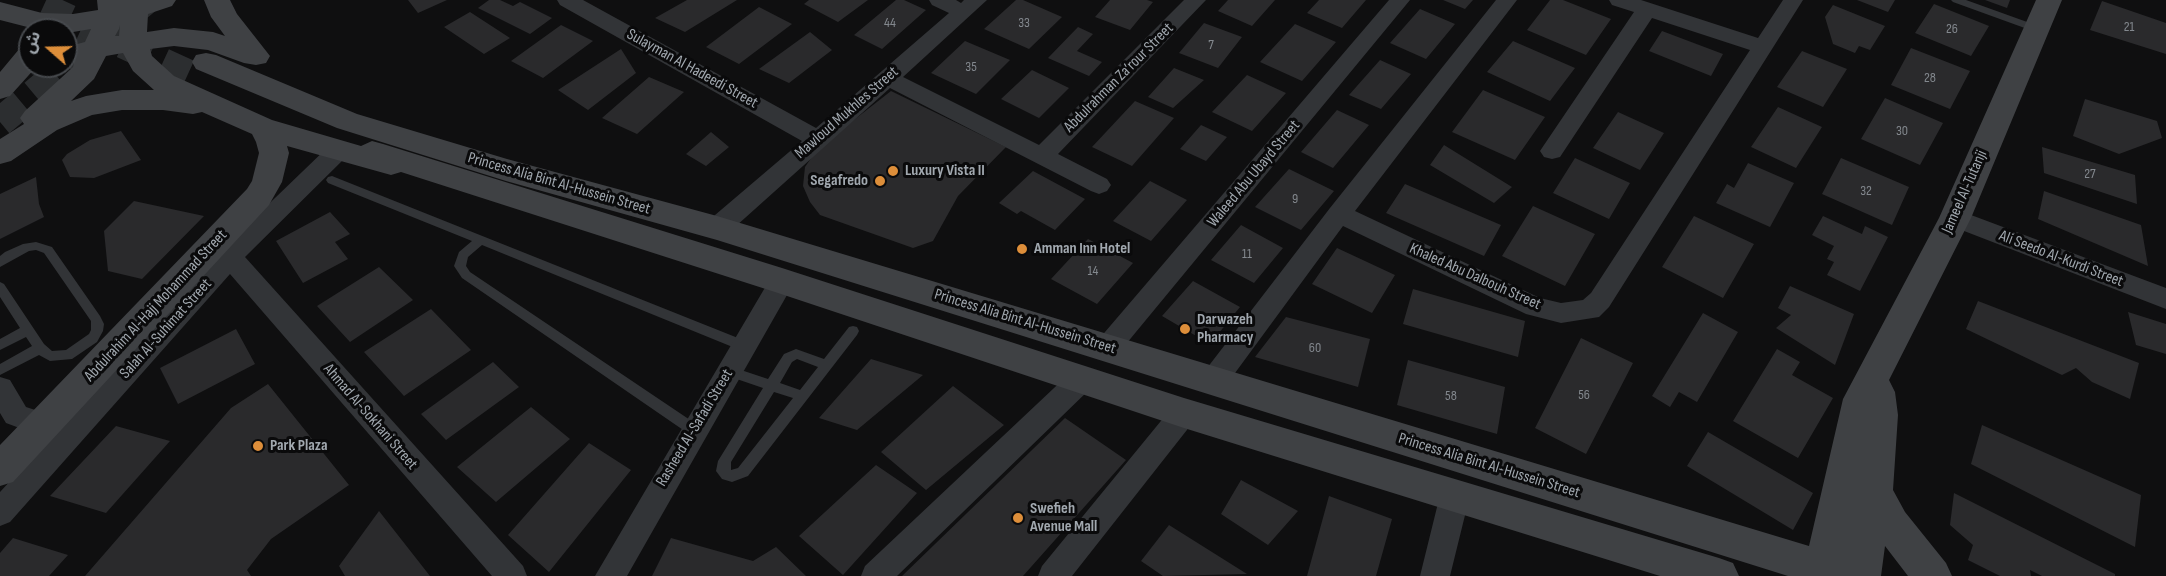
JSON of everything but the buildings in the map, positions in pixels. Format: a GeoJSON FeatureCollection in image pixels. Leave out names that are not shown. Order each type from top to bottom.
{"type":"FeatureCollection","features":[{"type":"Feature","properties":{"kind":"street"},"geometry":{"type":"LineString","coordinates":[[23,14],[61,24],[122,7],[163,0]]}},
{"type":"Feature","properties":{"kind":"street"},"geometry":{"type":"LineString","coordinates":[[217,0],[225,17],[253,51],[257,61]]}},
{"type":"Feature","properties":{"kind":"street","name":"Sulayman Al Hadeedi Street"},"geometry":{"type":"LineString","coordinates":[[567,0],[817,139]]}},
{"type":"Feature","properties":{"kind":"street"},"geometry":{"type":"LineString","coordinates":[[939,0],[970,6]]}},
{"type":"Feature","properties":{"kind":"street","name":"Abdulrahman Za’rour Street"},"geometry":{"type":"LineString","coordinates":[[1042,155],[1196,0]]}},
{"type":"Feature","properties":{"kind":"street","name":"Waleed Abu Ubayd Street"},"geometry":{"type":"LineString","coordinates":[[1108,347],[1400,0]]}},
{"type":"Feature","properties":{"kind":"street"},"geometry":{"type":"LineString","coordinates":[[1214,380],[1507,0]]}},
{"type":"Feature","properties":{"kind":"street"},"geometry":{"type":"LineString","coordinates":[[1619,0],[1763,47]]}},
{"type":"Feature","properties":{"kind":"street","name":"Khaled Abu Dalbouh Street"},"geometry":{"type":"LineString","coordinates":[[1340,214],[1535,307],[1561,314],[1590,310],[1600,300],[1792,0]]}},
{"type":"Feature","properties":{"kind":"street","name":"Jameel Al-Tutanji"},"geometry":{"type":"LineString","coordinates":[[1830,573],[1861,399],[1955,218],[2049,0]]}},
{"type":"Feature","properties":{"kind":"street","name":"Mawloud Mukhles Street"},"geometry":{"type":"LineString","coordinates":[[717,228],[970,6]]}},
{"type":"Feature","properties":{"kind":"street"},"geometry":{"type":"LineString","coordinates":[[122,7],[143,64],[164,83],[262,127],[338,151],[499,180]]}},
{"type":"Feature","properties":{"kind":"street"},"geometry":{"type":"LineString","coordinates":[[0,149],[84,72],[122,7]]}},
{"type":"Feature","properties":{"kind":"street"},"geometry":{"type":"LineString","coordinates":[[1552,151],[1647,9]]}},
{"type":"Feature","properties":{"kind":"street"},"geometry":{"type":"LineString","coordinates":[[78,53],[96,48],[174,37],[194,38],[225,45],[499,180]]}},
{"type":"Feature","properties":{"kind":"street","name":"Princess Alia Bint Al-Hussein Street"},"geometry":{"type":"LineString","coordinates":[[197,68],[378,154],[717,228],[1108,347],[1830,573]]}},
{"type":"Feature","properties":{"kind":"street"},"geometry":{"type":"LineString","coordinates":[[3,86],[18,69]]}},
{"type":"Feature","properties":{"kind":"street"},"geometry":{"type":"LineString","coordinates":[[3,86],[18,77]]}},
{"type":"Feature","properties":{"kind":"street"},"geometry":{"type":"LineString","coordinates":[[888,78],[1099,185]]}},
{"type":"Feature","properties":{"kind":"street"},"geometry":{"type":"LineString","coordinates":[[0,153],[47,123],[86,106],[122,100],[145,100],[216,106]]}},
{"type":"Feature","properties":{"kind":"street","name":"Abdulrahim Al-Hajj Mohammad Street"},"geometry":{"type":"LineString","coordinates":[[0,470],[57,430],[80,364],[258,197],[267,182],[274,153],[271,140],[262,127]]}},
{"type":"Feature","properties":{"kind":"street","name":"Salah Al-Suhimat Street"},"geometry":{"type":"LineString","coordinates":[[0,513],[57,430],[338,151]]}},
{"type":"Feature","properties":{"kind":"street","name":"Princess Alia Bint Al-Hussein Street"},"geometry":{"type":"LineString","coordinates":[[499,180],[782,281],[1081,380],[1719,576]]}},
{"type":"Feature","properties":{"kind":"street","name":"Ali Seedo Al-Kurdi Street"},"geometry":{"type":"LineString","coordinates":[[1955,218],[2166,299]]}},
{"type":"Feature","properties":{"kind":"street","name":"Ahmad Al-Sokhani Street"},"geometry":{"type":"LineString","coordinates":[[230,257],[512,576]]}},
{"type":"Feature","properties":{"kind":"street","name":"Rasheed Al-Safadi Street"},"geometry":{"type":"LineString","coordinates":[[610,576],[782,281]]}},
{"type":"Feature","properties":{"kind":"street"},"geometry":{"type":"LineString","coordinates":[[876,576],[1081,380]]}},
{"type":"Feature","properties":{"kind":"street"},"geometry":{"type":"LineString","coordinates":[[1861,576],[1874,492],[1880,415],[1878,392],[1872,381]]}},
{"type":"Feature","properties":{"kind":"street"},"geometry":{"type":"LineString","coordinates":[[0,388],[16,415],[30,423],[57,430]]}},
{"type":"Feature","properties":{"kind":"street"},"geometry":{"type":"LineString","coordinates":[[1053,576],[1184,413]]}},
{"type":"Feature","properties":{"kind":"street"},"geometry":{"type":"LineString","coordinates":[[1874,492],[1891,524],[1932,576]]}},
{"type":"Feature","properties":{"kind":"street"},"geometry":{"type":"LineString","coordinates":[[1435,576],[1455,495]]}},
{"type":"Feature","properties":{"kind":"lane"},"geometry":{"type":"LineString","coordinates":[[1956,0],[2037,29]]}},
{"type":"Feature","properties":{"kind":"lane"},"geometry":{"type":"LineString","coordinates":[[332,180],[744,346]]}},
{"type":"Feature","properties":{"kind":"lane"},"geometry":{"type":"LineString","coordinates":[[481,240],[463,255],[460,266],[466,275],[694,430]]}},
{"type":"Feature","properties":{"kind":"lane"},"geometry":{"type":"LineString","coordinates":[[0,262],[27,247],[36,246],[48,250],[98,324],[80,364],[50,356],[40,348],[0,287]]}},
{"type":"Feature","properties":{"kind":"lane"},"geometry":{"type":"LineString","coordinates":[[0,345],[28,330]]}},
{"type":"Feature","properties":{"kind":"lane"},"geometry":{"type":"LineString","coordinates":[[827,365],[793,355],[788,358],[725,461],[723,471],[727,475],[732,476],[743,472],[803,396],[827,365],[853,331]]}},
{"type":"Feature","properties":{"kind":"lane"},"geometry":{"type":"LineString","coordinates":[[0,370],[40,348]]}},
{"type":"Feature","properties":{"kind":"lane"},"geometry":{"type":"LineString","coordinates":[[729,371],[803,396]]}},
{"type":"Feature","properties":{"kind":"tunnel"},"geometry":{"type":"LineString","coordinates":[[0,122],[146,0]]}},
{"type":"Feature","properties":{"kind":"tunnel"},"geometry":{"type":"LineString","coordinates":[[43,7],[188,74]]}},
{"type":"Feature","properties":{"kind":"place","name":"Luxury Vista II"},"geometry":{"type":"Point","coordinates":[893,171]}},
{"type":"Feature","properties":{"kind":"place","name":"Segafredo"},"geometry":{"type":"Point","coordinates":[880,181]}},
{"type":"Feature","properties":{"kind":"place","name":"Amman Inn Hotel"},"geometry":{"type":"Point","coordinates":[1022,249]}},
{"type":"Feature","properties":{"kind":"place","name":"Darwazeh Pharmacy"},"geometry":{"type":"Point","coordinates":[1185,329]}},
{"type":"Feature","properties":{"kind":"place","name":"Park Plaza"},"geometry":{"type":"Point","coordinates":[258,446]}},
{"type":"Feature","properties":{"kind":"place","name":"Swefieh Avenue Mall"},"geometry":{"type":"Point","coordinates":[1018,518]}}]}
